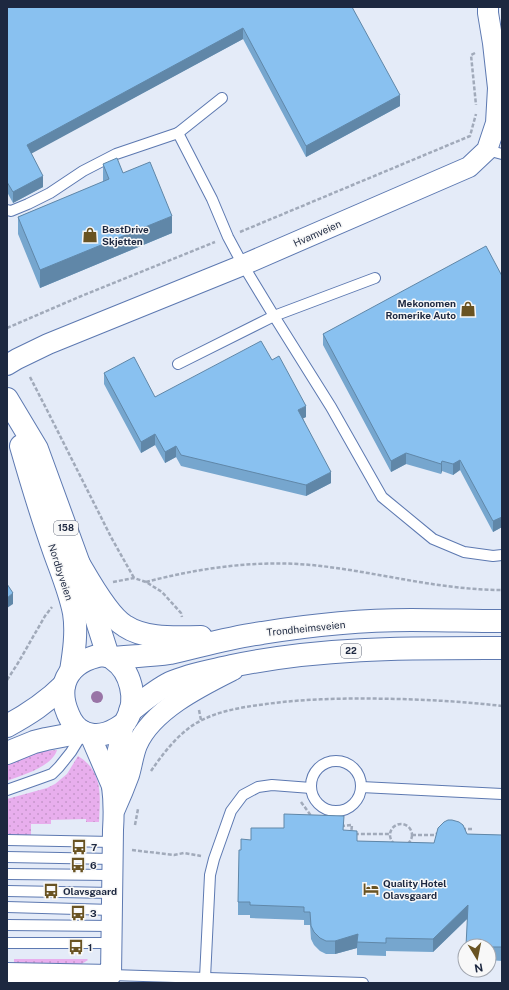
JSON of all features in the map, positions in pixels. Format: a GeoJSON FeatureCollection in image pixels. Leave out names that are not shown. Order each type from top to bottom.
{"type":"FeatureCollection","features":[{"type":"Feature","properties":{"kind":"main road","name":"Nordbyveien"},"geometry":{"type":"LineString","coordinates":[[9,403],[37,449],[79,564],[110,657]]}},
{"type":"Feature","properties":{"kind":"main road","name":"Nordbyveien"},"geometry":{"type":"LineString","coordinates":[[9,403],[23,454],[66,584],[74,614],[75,640],[67,678]]}},
{"type":"Feature","properties":{"kind":"main road"},"geometry":{"type":"LineString","coordinates":[[79,564],[101,600],[124,626],[135,631],[162,636],[236,637]]}},
{"type":"Feature","properties":{"kind":"main road","name":"Trondheimsveien"},"geometry":{"type":"LineString","coordinates":[[110,657],[169,653],[236,637],[316,626],[409,620],[502,621]]}},
{"type":"Feature","properties":{"kind":"main road","name":"22"},"geometry":{"type":"LineString","coordinates":[[7,753],[34,742],[46,739],[86,734],[104,735],[111,732],[148,697],[170,683],[203,673],[246,663],[320,653],[350,651],[405,648],[502,648]]}},
{"type":"Feature","properties":{"kind":"main road"},"geometry":{"type":"LineString","coordinates":[[7,726],[52,697],[84,660],[102,655],[110,657],[122,668],[129,680],[132,699],[127,717]]}},
{"type":"Feature","properties":{"kind":"main road"},"geometry":{"type":"LineString","coordinates":[[67,678],[64,699],[68,715],[77,728],[86,734]]}},
{"type":"Feature","properties":{"kind":"street","name":"Hvamveien"},"geometry":{"type":"LineString","coordinates":[[7,365],[54,342],[243,265],[469,167],[494,152],[498,88],[491,9]]}},
{"type":"Feature","properties":{"kind":"street"},"geometry":{"type":"LineString","coordinates":[[114,813],[138,744],[151,724],[171,706],[193,691],[246,663]]}},
{"type":"Feature","properties":{"kind":"street"},"geometry":{"type":"LineString","coordinates":[[7,973],[111,975],[114,813],[112,786],[117,754],[127,717]]}},
{"type":"Feature","properties":{"kind":"street"},"geometry":{"type":"LineString","coordinates":[[86,734],[112,786]]}},
{"type":"Feature","properties":{"kind":"lane"},"geometry":{"type":"LineString","coordinates":[[7,210],[28,204],[83,171],[116,154],[178,133],[222,98]]}},
{"type":"Feature","properties":{"kind":"lane"},"geometry":{"type":"LineString","coordinates":[[178,133],[212,199],[228,236],[243,265],[331,407],[382,497],[433,539],[464,552],[502,556]]}},
{"type":"Feature","properties":{"kind":"lane"},"geometry":{"type":"LineString","coordinates":[[178,364],[274,316],[375,278]]}},
{"type":"Feature","properties":{"kind":"lane"},"geometry":{"type":"LineString","coordinates":[[7,790],[52,774],[86,734]]}},
{"type":"Feature","properties":{"kind":"lane"},"geometry":{"type":"LineString","coordinates":[[336,762],[351,766],[354,769],[359,776],[361,787],[357,800],[353,804],[346,809],[333,811],[320,805],[313,796],[311,788],[315,773],[323,765],[336,762]]}},
{"type":"Feature","properties":{"kind":"lane"},"geometry":{"type":"LineString","coordinates":[[205,978],[210,876],[214,859],[231,810],[243,796],[258,787],[272,785],[311,788]]}},
{"type":"Feature","properties":{"kind":"lane"},"geometry":{"type":"LineString","coordinates":[[361,787],[502,794]]}},
{"type":"Feature","properties":{"kind":"lane"},"geometry":{"type":"LineString","coordinates":[[7,840],[112,893]]}},
{"type":"Feature","properties":{"kind":"lane"},"geometry":{"type":"LineString","coordinates":[[7,857],[112,893]]}},
{"type":"Feature","properties":{"kind":"lane"},"geometry":{"type":"LineString","coordinates":[[7,874],[112,893]]}},
{"type":"Feature","properties":{"kind":"lane"},"geometry":{"type":"LineString","coordinates":[[7,891],[112,893]]}},
{"type":"Feature","properties":{"kind":"lane"},"geometry":{"type":"LineString","coordinates":[[7,907],[112,893]]}},
{"type":"Feature","properties":{"kind":"lane"},"geometry":{"type":"LineString","coordinates":[[7,925],[112,893]]}},
{"type":"Feature","properties":{"kind":"lane"},"geometry":{"type":"LineString","coordinates":[[7,942],[112,893]]}},
{"type":"Feature","properties":{"kind":"lane"},"geometry":{"type":"LineString","coordinates":[[111,975],[362,983]]}},
{"type":"Feature","properties":{"kind":"path"},"geometry":{"type":"LineString","coordinates":[[7,328],[470,136],[477,110],[471,55],[493,43]]}},
{"type":"Feature","properties":{"kind":"path"},"geometry":{"type":"LineString","coordinates":[[30,377],[111,537],[134,578]]}},
{"type":"Feature","properties":{"kind":"path"},"geometry":{"type":"LineString","coordinates":[[146,582],[197,570],[227,566],[285,563],[320,566],[454,587],[502,590]]}},
{"type":"Feature","properties":{"kind":"path"},"geometry":{"type":"LineString","coordinates":[[113,582],[134,578],[146,582],[162,592],[180,613],[182,619]]}},
{"type":"Feature","properties":{"kind":"path"},"geometry":{"type":"LineString","coordinates":[[7,680],[18,664],[45,616],[53,606]]}},
{"type":"Feature","properties":{"kind":"path"},"geometry":{"type":"LineString","coordinates":[[150,773],[158,760],[169,747],[191,727],[201,720],[227,710],[305,700],[365,698],[469,702],[502,706]]}},
{"type":"Feature","properties":{"kind":"path"},"geometry":{"type":"LineString","coordinates":[[298,799],[314,819]]}},
{"type":"Feature","properties":{"kind":"path"},"geometry":{"type":"LineString","coordinates":[[135,825],[138,807]]}},
{"type":"Feature","properties":{"kind":"path"},"geometry":{"type":"LineString","coordinates":[[401,824],[405,825],[411,830],[411,841],[402,847],[398,846],[390,840],[390,834],[394,826],[401,824]]}},
{"type":"Feature","properties":{"kind":"path"},"geometry":{"type":"LineString","coordinates":[[336,826],[352,825],[351,834],[390,834]]}},
{"type":"Feature","properties":{"kind":"path"},"geometry":{"type":"LineString","coordinates":[[459,828],[473,829]]}},
{"type":"Feature","properties":{"kind":"path"},"geometry":{"type":"LineString","coordinates":[[412,835],[434,835],[439,832]]}},
{"type":"Feature","properties":{"kind":"path"},"geometry":{"type":"LineString","coordinates":[[132,850],[174,855],[184,853],[214,859]]}},
{"type":"Feature","properties":{"kind":"shaded area"},"geometry":{"type":"Polygon","coordinates":[[[57,750],[54,756],[43,766],[7,781],[7,765],[19,758],[42,751],[57,750]]]}},
{"type":"Feature","properties":{"kind":"shaded area"},"geometry":{"type":"Polygon","coordinates":[[[78,756],[92,769],[99,785],[99,822],[86,822],[86,819],[51,820],[51,824],[31,824],[31,835],[7,835],[7,799],[47,788],[55,784],[67,774],[78,756]]]}},
{"type":"Feature","properties":{"kind":"shaded area"},"geometry":{"type":"Polygon","coordinates":[[[14,959],[88,960],[80,965],[14,964],[14,959]]]}},
{"type":"Feature","properties":{"kind":"building"},"geometry":{"type":"Polygon","coordinates":[[[7,7],[352,7],[400,95],[306,146],[243,28],[27,145],[43,176],[13,192],[7,182],[7,7]]]}},
{"type":"Feature","properties":{"kind":"building"},"geometry":{"type":"Polygon","coordinates":[[[117,158],[123,173],[150,162],[172,216],[40,270],[18,217],[109,179],[103,164],[117,158]]]}},
{"type":"Feature","properties":{"kind":"building"},"geometry":{"type":"Polygon","coordinates":[[[486,246],[502,276],[502,517],[493,521],[460,460],[453,464],[442,461],[441,464],[406,453],[391,461],[323,334],[486,246]]]}},
{"type":"Feature","properties":{"kind":"building"},"geometry":{"type":"Polygon","coordinates":[[[261,341],[272,360],[279,356],[306,406],[298,410],[331,472],[306,485],[181,455],[176,446],[165,452],[155,434],[141,442],[104,373],[134,357],[155,397],[261,341]]]}},
{"type":"Feature","properties":{"kind":"building"},"geometry":{"type":"Polygon","coordinates":[[[7,584],[13,593],[7,598],[7,584]]]}},
{"type":"Feature","properties":{"kind":"building","name":"Quality Hotel Olavsgaard"},"geometry":{"type":"Polygon","coordinates":[[[284,814],[344,816],[343,830],[357,831],[357,841],[434,843],[438,828],[448,820],[459,822],[463,825],[467,834],[502,835],[502,947],[497,947],[497,938],[466,938],[468,905],[433,939],[386,938],[386,943],[357,942],[358,934],[335,941],[326,941],[314,932],[311,926],[310,912],[304,912],[304,907],[250,905],[250,902],[238,902],[239,850],[241,850],[241,839],[251,840],[251,828],[284,828],[284,814]]]}},
{"type":"Feature","properties":{"kind":"place","name":"BestDrive Skjetten"},"geometry":{"type":"Point","coordinates":[90,235]}},
{"type":"Feature","properties":{"kind":"place","name":"Mekonomen Romerike Auto"},"geometry":{"type":"Point","coordinates":[468,309]}},
{"type":"Feature","properties":{"kind":"place","name":"7"},"geometry":{"type":"Point","coordinates":[79,847]}},
{"type":"Feature","properties":{"kind":"place","name":"6"},"geometry":{"type":"Point","coordinates":[78,865]}},
{"type":"Feature","properties":{"kind":"place","name":"Quality Hotel Olavsgaard"},"geometry":{"type":"Point","coordinates":[371,889]}},
{"type":"Feature","properties":{"kind":"place","name":"Olavsgaard"},"geometry":{"type":"Point","coordinates":[51,891]}},
{"type":"Feature","properties":{"kind":"place","name":"3"},"geometry":{"type":"Point","coordinates":[78,913]}},
{"type":"Feature","properties":{"kind":"place","name":"1"},"geometry":{"type":"Point","coordinates":[76,947]}}]}
